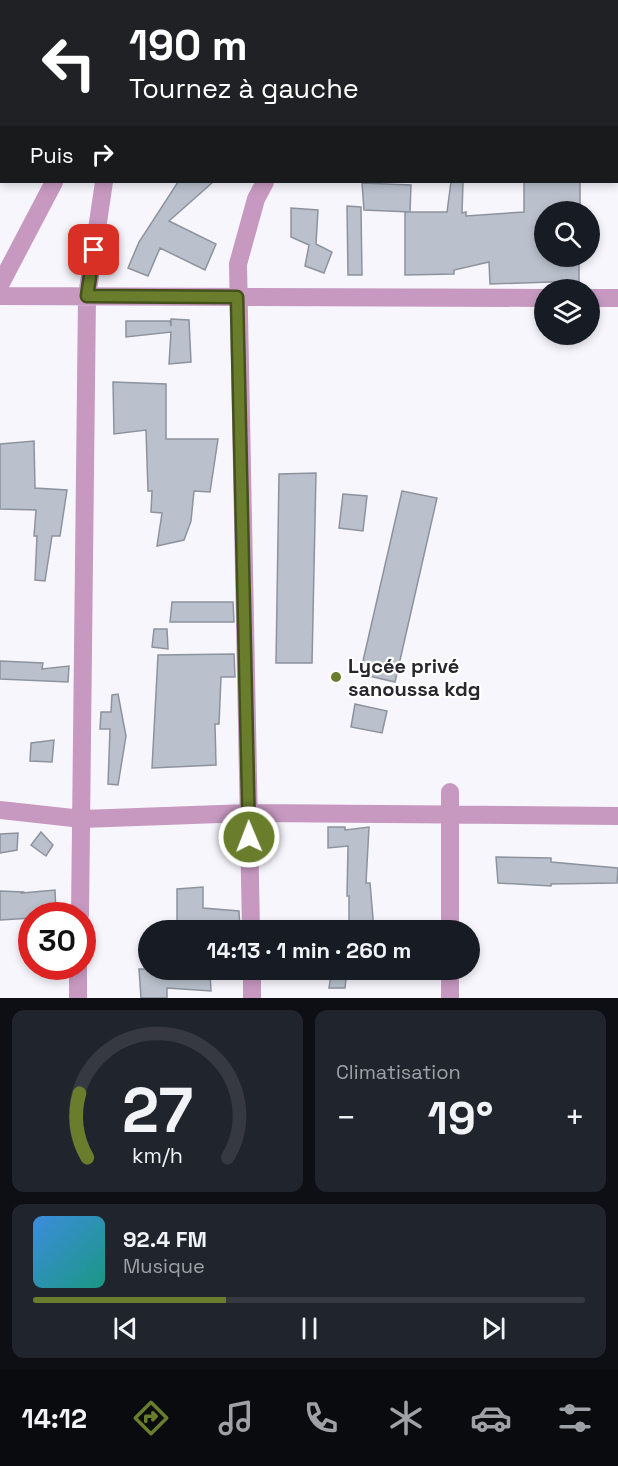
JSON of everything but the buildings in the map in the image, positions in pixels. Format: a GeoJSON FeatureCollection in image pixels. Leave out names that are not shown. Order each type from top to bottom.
{"type":"FeatureCollection","features":[{"type":"Feature","properties":{"kind":"street"},"geometry":{"type":"LineString","coordinates":[[0,285],[53,183]]}},
{"type":"Feature","properties":{"kind":"street"},"geometry":{"type":"LineString","coordinates":[[80,902],[87,296],[104,183]]}},
{"type":"Feature","properties":{"kind":"street"},"geometry":{"type":"LineString","coordinates":[[251,920],[237,297],[238,264],[256,199],[264,183]]}},
{"type":"Feature","properties":{"kind":"street"},"geometry":{"type":"LineString","coordinates":[[0,296],[534,298]]}},
{"type":"Feature","properties":{"kind":"street"},"geometry":{"type":"LineString","coordinates":[[600,298],[618,298]]}},
{"type":"Feature","properties":{"kind":"street"},"geometry":{"type":"LineString","coordinates":[[450,792],[450,920]]}},
{"type":"Feature","properties":{"kind":"street"},"geometry":{"type":"LineString","coordinates":[[0,810],[82,819],[248,813],[618,816]]}},
{"type":"Feature","properties":{"kind":"street"},"geometry":{"type":"LineString","coordinates":[[78,980],[78,998]]}},
{"type":"Feature","properties":{"kind":"street"},"geometry":{"type":"LineString","coordinates":[[252,980],[252,998]]}},
{"type":"Feature","properties":{"kind":"street"},"geometry":{"type":"LineString","coordinates":[[450,980],[450,998]]}},
{"type":"Feature","properties":{"kind":"place","name":"Lycée privé sanoussa kdg"},"geometry":{"type":"Point","coordinates":[336,677]}},
{"type":"Feature","properties":{"kind":"route"},"geometry":{"type":"LineString","coordinates":[[94,250],[87,296],[237,297],[249,837]]}}]}
